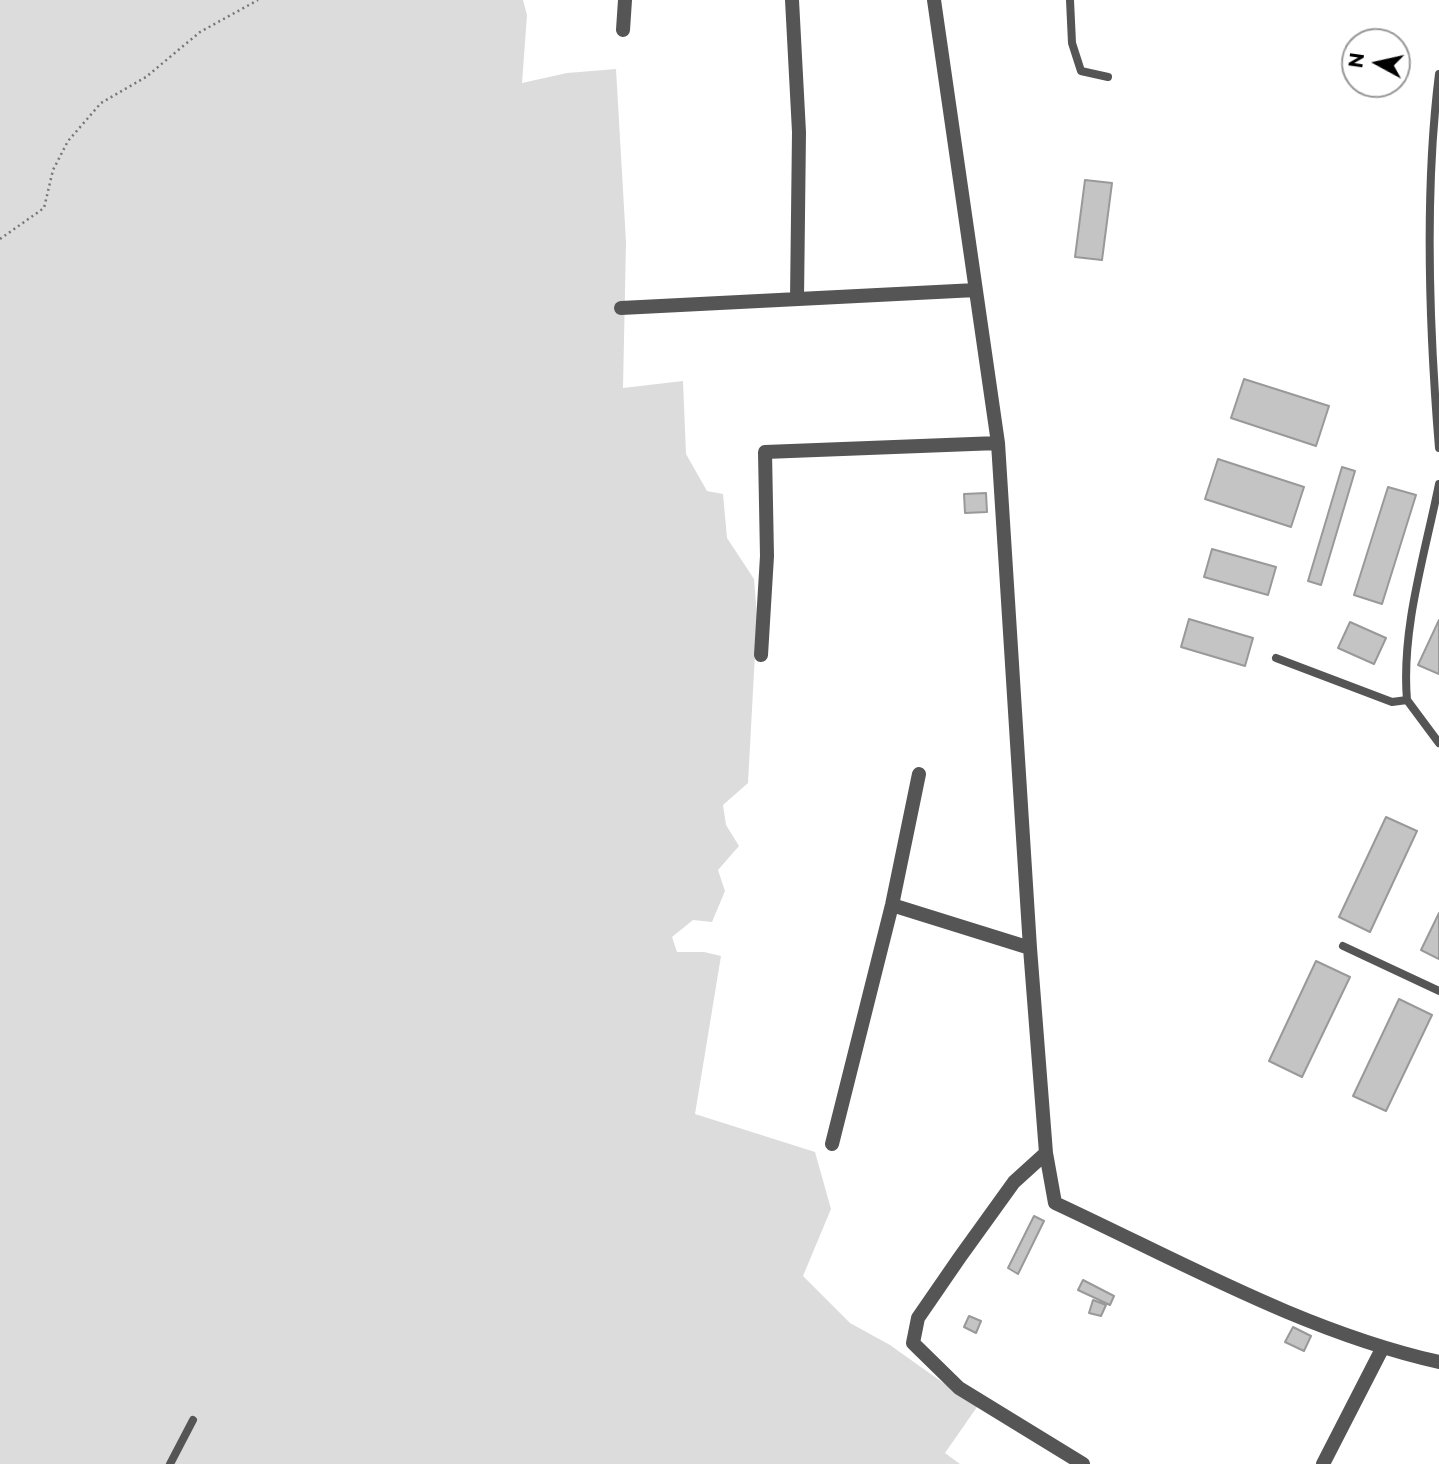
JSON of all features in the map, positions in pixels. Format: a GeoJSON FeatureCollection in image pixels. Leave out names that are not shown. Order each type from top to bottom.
{"type":"FeatureCollection","features":[{"type":"Feature","properties":{"kind":"street"},"geometry":{"type":"LineString","coordinates":[[622,30],[625,0]]}},
{"type":"Feature","properties":{"kind":"street"},"geometry":{"type":"LineString","coordinates":[[792,0],[799,132],[797,299]]}},
{"type":"Feature","properties":{"kind":"street"},"geometry":{"type":"LineString","coordinates":[[934,0],[998,443],[1030,948],[1046,1153],[1055,1203],[1301,1317],[1382,1349],[1439,1362]]}},
{"type":"Feature","properties":{"kind":"street"},"geometry":{"type":"LineString","coordinates":[[621,308],[976,290]]}},
{"type":"Feature","properties":{"kind":"street"},"geometry":{"type":"LineString","coordinates":[[761,655],[767,556],[765,453],[998,443]]}},
{"type":"Feature","properties":{"kind":"street"},"geometry":{"type":"LineString","coordinates":[[832,1144],[892,905],[919,774]]}},
{"type":"Feature","properties":{"kind":"street"},"geometry":{"type":"LineString","coordinates":[[892,905],[1030,948]]}},
{"type":"Feature","properties":{"kind":"street"},"geometry":{"type":"LineString","coordinates":[[1046,1153],[1014,1182],[960,1256],[918,1318],[913,1343],[959,1388],[1083,1464]]}},
{"type":"Feature","properties":{"kind":"street"},"geometry":{"type":"LineString","coordinates":[[1323,1464],[1382,1349]]}},
{"type":"Feature","properties":{"kind":"lane"},"geometry":{"type":"LineString","coordinates":[[1070,0],[1072,43],[1081,71],[1108,77]]}},
{"type":"Feature","properties":{"kind":"lane"},"geometry":{"type":"LineString","coordinates":[[1439,74],[1431,140],[1434,382],[1439,448]]}},
{"type":"Feature","properties":{"kind":"lane"},"geometry":{"type":"LineString","coordinates":[[1439,484],[1410,630],[1405,674],[1407,700],[1439,743]]}},
{"type":"Feature","properties":{"kind":"lane"},"geometry":{"type":"LineString","coordinates":[[1276,658],[1392,702],[1407,700]]}},
{"type":"Feature","properties":{"kind":"lane"},"geometry":{"type":"LineString","coordinates":[[1343,946],[1439,991]]}},
{"type":"Feature","properties":{"kind":"lane"},"geometry":{"type":"LineString","coordinates":[[170,1464],[193,1420]]}},
{"type":"Feature","properties":{"kind":"path"},"geometry":{"type":"LineString","coordinates":[[0,239],[44,208],[53,170],[68,141],[102,103],[146,77],[200,32],[258,0]]}},
{"type":"Feature","properties":{"kind":"shaded area"},"geometry":{"type":"Polygon","coordinates":[[[0,0],[523,0],[527,15],[522,83],[567,73],[616,69],[626,242],[623,388],[683,381],[686,454],[707,491],[723,494],[727,538],[754,579],[757,617],[748,783],[723,805],[726,825],[739,846],[718,870],[725,891],[712,922],[693,920],[672,937],[677,952],[704,952],[721,956],[695,1114],[815,1152],[831,1209],[803,1276],[850,1323],[890,1345],[977,1407],[945,1453],[960,1464],[0,1464],[0,0]]]}},
{"type":"Feature","properties":{"kind":"building"},"geometry":{"type":"Polygon","coordinates":[[[1085,180],[1112,183],[1102,260],[1075,257],[1085,180]]]}},
{"type":"Feature","properties":{"kind":"building"},"geometry":{"type":"Polygon","coordinates":[[[1244,379],[1329,406],[1316,446],[1231,418],[1244,379]]]}},
{"type":"Feature","properties":{"kind":"building"},"geometry":{"type":"Polygon","coordinates":[[[1218,459],[1304,487],[1291,527],[1205,499],[1218,459]]]}},
{"type":"Feature","properties":{"kind":"building"},"geometry":{"type":"Polygon","coordinates":[[[1342,467],[1355,471],[1321,585],[1308,581],[1342,467]]]}},
{"type":"Feature","properties":{"kind":"building"},"geometry":{"type":"Polygon","coordinates":[[[1388,487],[1416,495],[1382,604],[1354,595],[1388,487]]]}},
{"type":"Feature","properties":{"kind":"building"},"geometry":{"type":"Polygon","coordinates":[[[986,493],[987,512],[965,513],[964,494],[986,493]]]}},
{"type":"Feature","properties":{"kind":"building"},"geometry":{"type":"Polygon","coordinates":[[[1212,549],[1276,567],[1268,595],[1204,577],[1212,549]]]}},
{"type":"Feature","properties":{"kind":"building"},"geometry":{"type":"Polygon","coordinates":[[[1189,619],[1253,638],[1245,666],[1181,647],[1189,619]]]}},
{"type":"Feature","properties":{"kind":"building"},"geometry":{"type":"Polygon","coordinates":[[[1439,620],[1439,674],[1418,665],[1439,620]]]}},
{"type":"Feature","properties":{"kind":"building"},"geometry":{"type":"Polygon","coordinates":[[[1350,622],[1386,638],[1374,664],[1338,648],[1350,622]]]}},
{"type":"Feature","properties":{"kind":"building"},"geometry":{"type":"Polygon","coordinates":[[[1386,817],[1417,831],[1370,932],[1339,917],[1386,817]]]}},
{"type":"Feature","properties":{"kind":"building"},"geometry":{"type":"Polygon","coordinates":[[[1439,913],[1439,959],[1421,950],[1439,913]]]}},
{"type":"Feature","properties":{"kind":"building"},"geometry":{"type":"Polygon","coordinates":[[[1316,961],[1350,977],[1302,1077],[1269,1061],[1316,961]]]}},
{"type":"Feature","properties":{"kind":"building"},"geometry":{"type":"Polygon","coordinates":[[[1399,999],[1432,1015],[1386,1111],[1353,1096],[1399,999]]]}},
{"type":"Feature","properties":{"kind":"building"},"geometry":{"type":"Polygon","coordinates":[[[1034,1216],[1044,1221],[1018,1274],[1008,1268],[1034,1216]]]}},
{"type":"Feature","properties":{"kind":"building"},"geometry":{"type":"Polygon","coordinates":[[[1083,1280],[1114,1296],[1110,1305],[1078,1290],[1083,1280]]]}},
{"type":"Feature","properties":{"kind":"building"},"geometry":{"type":"Polygon","coordinates":[[[1093,1300],[1106,1305],[1101,1316],[1089,1313],[1093,1300]]]}},
{"type":"Feature","properties":{"kind":"building"},"geometry":{"type":"Polygon","coordinates":[[[969,1316],[981,1321],[976,1333],[964,1327],[969,1316]]]}},
{"type":"Feature","properties":{"kind":"building"},"geometry":{"type":"Polygon","coordinates":[[[1293,1327],[1311,1336],[1304,1351],[1285,1342],[1293,1327]]]}}]}
